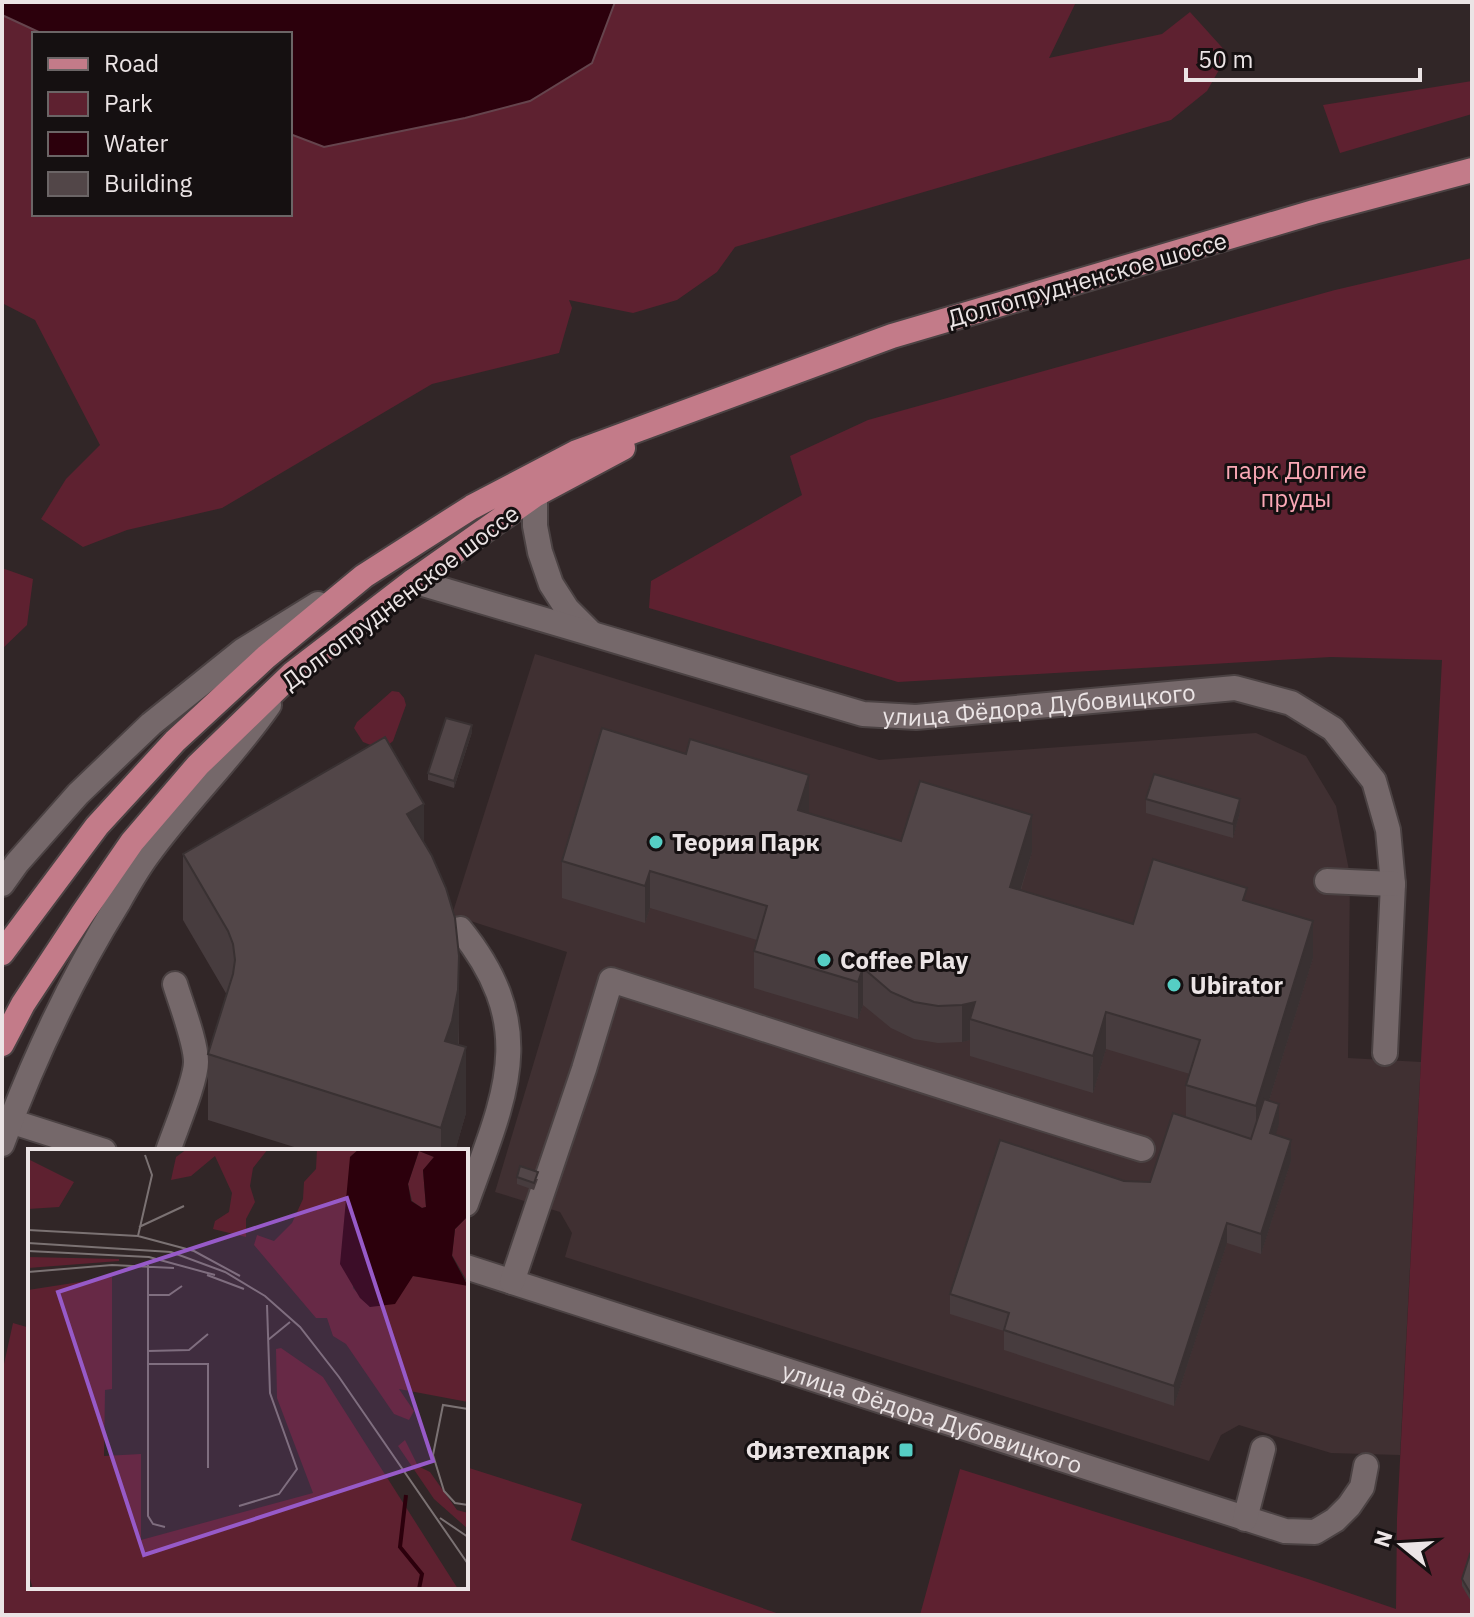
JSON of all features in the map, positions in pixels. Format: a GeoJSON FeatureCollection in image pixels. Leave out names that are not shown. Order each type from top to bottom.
{"type":"FeatureCollection","features":[{"type":"Feature","properties":{"kind":"main road","name":"Долгопрудненское шоссе"},"geometry":{"type":"LineString","coordinates":[[2,953],[97,826],[175,741],[266,657],[364,576],[472,507],[577,452],[892,336],[1314,212],[1472,170]]}},
{"type":"Feature","properties":{"kind":"main road","name":"Долгопрудненское шоссе"},"geometry":{"type":"LineString","coordinates":[[2,1044],[23,1004],[132,842],[198,765],[292,674],[413,581],[535,495],[708,403]]}},
{"type":"Feature","properties":{"kind":"street"},"geometry":{"type":"LineString","coordinates":[[535,495],[535,526],[551,584],[567,609],[594,635]]}},
{"type":"Feature","properties":{"kind":"street"},"geometry":{"type":"LineString","coordinates":[[2,884],[78,794],[151,724],[242,651],[364,576]]}},
{"type":"Feature","properties":{"kind":"street","name":"улица Фёдора Дубовицкого"},"geometry":{"type":"LineString","coordinates":[[413,581],[863,714],[916,717],[1235,688],[1291,703],[1333,729],[1374,781],[1388,830],[1393,884],[1385,1053]]}},
{"type":"Feature","properties":{"kind":"street"},"geometry":{"type":"LineString","coordinates":[[94,1149],[6,1132],[57,1013],[96,937],[145,858],[195,793],[251,731],[292,674]]}},
{"type":"Feature","properties":{"kind":"street"},"geometry":{"type":"LineString","coordinates":[[1327,881],[1393,884]]}},
{"type":"Feature","properties":{"kind":"street"},"geometry":{"type":"LineString","coordinates":[[460,929],[491,974],[507,1026],[509,1052],[502,1103],[468,1198]]}},
{"type":"Feature","properties":{"kind":"street"},"geometry":{"type":"LineString","coordinates":[[512,1282],[611,980],[1142,1149]]}},
{"type":"Feature","properties":{"kind":"street"},"geometry":{"type":"LineString","coordinates":[[169,1149],[196,1063],[175,984]]}},
{"type":"Feature","properties":{"kind":"street","name":"улица Фёдора Дубовицкого"},"geometry":{"type":"LineString","coordinates":[[468,1268],[1285,1531],[1315,1532],[1335,1520],[1362,1487],[1366,1466]]}},
{"type":"Feature","properties":{"kind":"street"},"geometry":{"type":"LineString","coordinates":[[1245,1519],[1263,1449]]}},
{"type":"Feature","properties":{"kind":"shaded area"},"geometry":{"type":"Polygon","coordinates":[[[535,654],[879,760],[1256,733],[1306,756],[1336,806],[1350,875],[1348,1058],[1421,1062],[1400,1455],[1331,1453],[1239,1425],[1221,1435],[1209,1461],[565,1257],[572,1233],[560,1212],[495,1192],[567,952],[452,915],[535,654]]]}},
{"type":"Feature","properties":{"kind":"green space"},"geometry":{"type":"Polygon","coordinates":[[[615,2],[1076,2],[1049,58],[1162,34],[1190,12],[1228,54],[1207,91],[1171,120],[735,247],[717,272],[677,300],[633,313],[569,300],[572,308],[559,353],[432,384],[222,508],[127,530],[83,547],[41,519],[66,479],[100,445],[35,320],[2,303],[2,15],[39,32],[32,32],[32,216],[292,216],[292,135],[324,147],[592,63],[615,2]]]}},
{"type":"Feature","properties":{"kind":"green space"},"geometry":{"type":"Polygon","coordinates":[[[1472,81],[1472,114],[1340,153],[1323,105],[1472,81]]]}},
{"type":"Feature","properties":{"kind":"green space","name":"парк Долгие пруды"},"geometry":{"type":"Polygon","coordinates":[[[1472,258],[1472,1615],[920,1615],[960,1469],[1396,1609],[1397,1518],[1442,660],[1331,657],[898,682],[649,608],[651,581],[802,495],[790,456],[868,420],[1335,290],[1472,258]]]}},
{"type":"Feature","properties":{"kind":"green space"},"geometry":{"type":"Polygon","coordinates":[[[2,568],[33,579],[27,625],[2,649],[2,568]]]}},
{"type":"Feature","properties":{"kind":"green space"},"geometry":{"type":"Polygon","coordinates":[[[392,691],[399,692],[406,705],[393,741],[386,747],[363,742],[354,728],[357,722],[392,691]]]}},
{"type":"Feature","properties":{"kind":"green space"},"geometry":{"type":"Polygon","coordinates":[[[13,1323],[28,1327],[28,1589],[468,1589],[468,1468],[582,1504],[571,1540],[782,1615],[2,1615],[2,1373],[13,1323]]]}},
{"type":"Feature","properties":{"kind":"water"},"geometry":{"type":"Polygon","coordinates":[[[2,2],[615,2],[592,63],[530,101],[465,118],[324,147],[292,135],[292,32],[39,32],[2,15],[2,2]]]}},
{"type":"Feature","properties":{"kind":"building"},"geometry":{"type":"Polygon","coordinates":[[[446,718],[472,725],[454,781],[428,773],[446,718]]]}},
{"type":"Feature","properties":{"kind":"building"},"geometry":{"type":"Polygon","coordinates":[[[602,728],[686,754],[690,739],[809,775],[798,810],[901,841],[920,781],[1032,815],[1010,887],[1133,924],[1153,859],[1247,888],[1243,900],[1313,921],[1256,1106],[1186,1085],[1200,1040],[1106,1012],[1093,1056],[970,1019],[975,1002],[938,1006],[914,1002],[891,992],[863,968],[858,982],[754,951],[767,906],[650,871],[645,886],[562,861],[602,728]]]}},
{"type":"Feature","properties":{"kind":"building"},"geometry":{"type":"Polygon","coordinates":[[[385,737],[424,804],[407,814],[432,856],[455,918],[459,956],[458,990],[445,1041],[466,1047],[441,1128],[208,1054],[233,974],[233,944],[183,854],[385,737]]]}},
{"type":"Feature","properties":{"kind":"building"},"geometry":{"type":"Polygon","coordinates":[[[1154,774],[1240,799],[1233,824],[1146,799],[1154,774]]]}},
{"type":"Feature","properties":{"kind":"building"},"geometry":{"type":"Polygon","coordinates":[[[1264,1099],[1279,1104],[1270,1133],[1291,1140],[1261,1234],[1227,1223],[1174,1386],[1004,1330],[1009,1313],[950,1294],[1000,1140],[1124,1181],[1150,1182],[1173,1113],[1251,1139],[1264,1099]]]}},
{"type":"Feature","properties":{"kind":"building"},"geometry":{"type":"Polygon","coordinates":[[[520,1166],[538,1172],[534,1183],[517,1177],[520,1166]]]}},
{"type":"Feature","properties":{"kind":"building"},"geometry":{"type":"Polygon","coordinates":[[[1472,1555],[1472,1596],[1462,1579],[1472,1555]]]}},
{"type":"Feature","properties":{"kind":"place","name":"Теория Парк"},"geometry":{"type":"Point","coordinates":[656,842]}},
{"type":"Feature","properties":{"kind":"place","name":"Coffee Play"},"geometry":{"type":"Point","coordinates":[824,960]}},
{"type":"Feature","properties":{"kind":"place","name":"Ubirator"},"geometry":{"type":"Point","coordinates":[1174,985]}},
{"type":"Feature","properties":{"kind":"place","name":"Физтехпарк"},"geometry":{"type":"Point","coordinates":[906,1450]}}]}
